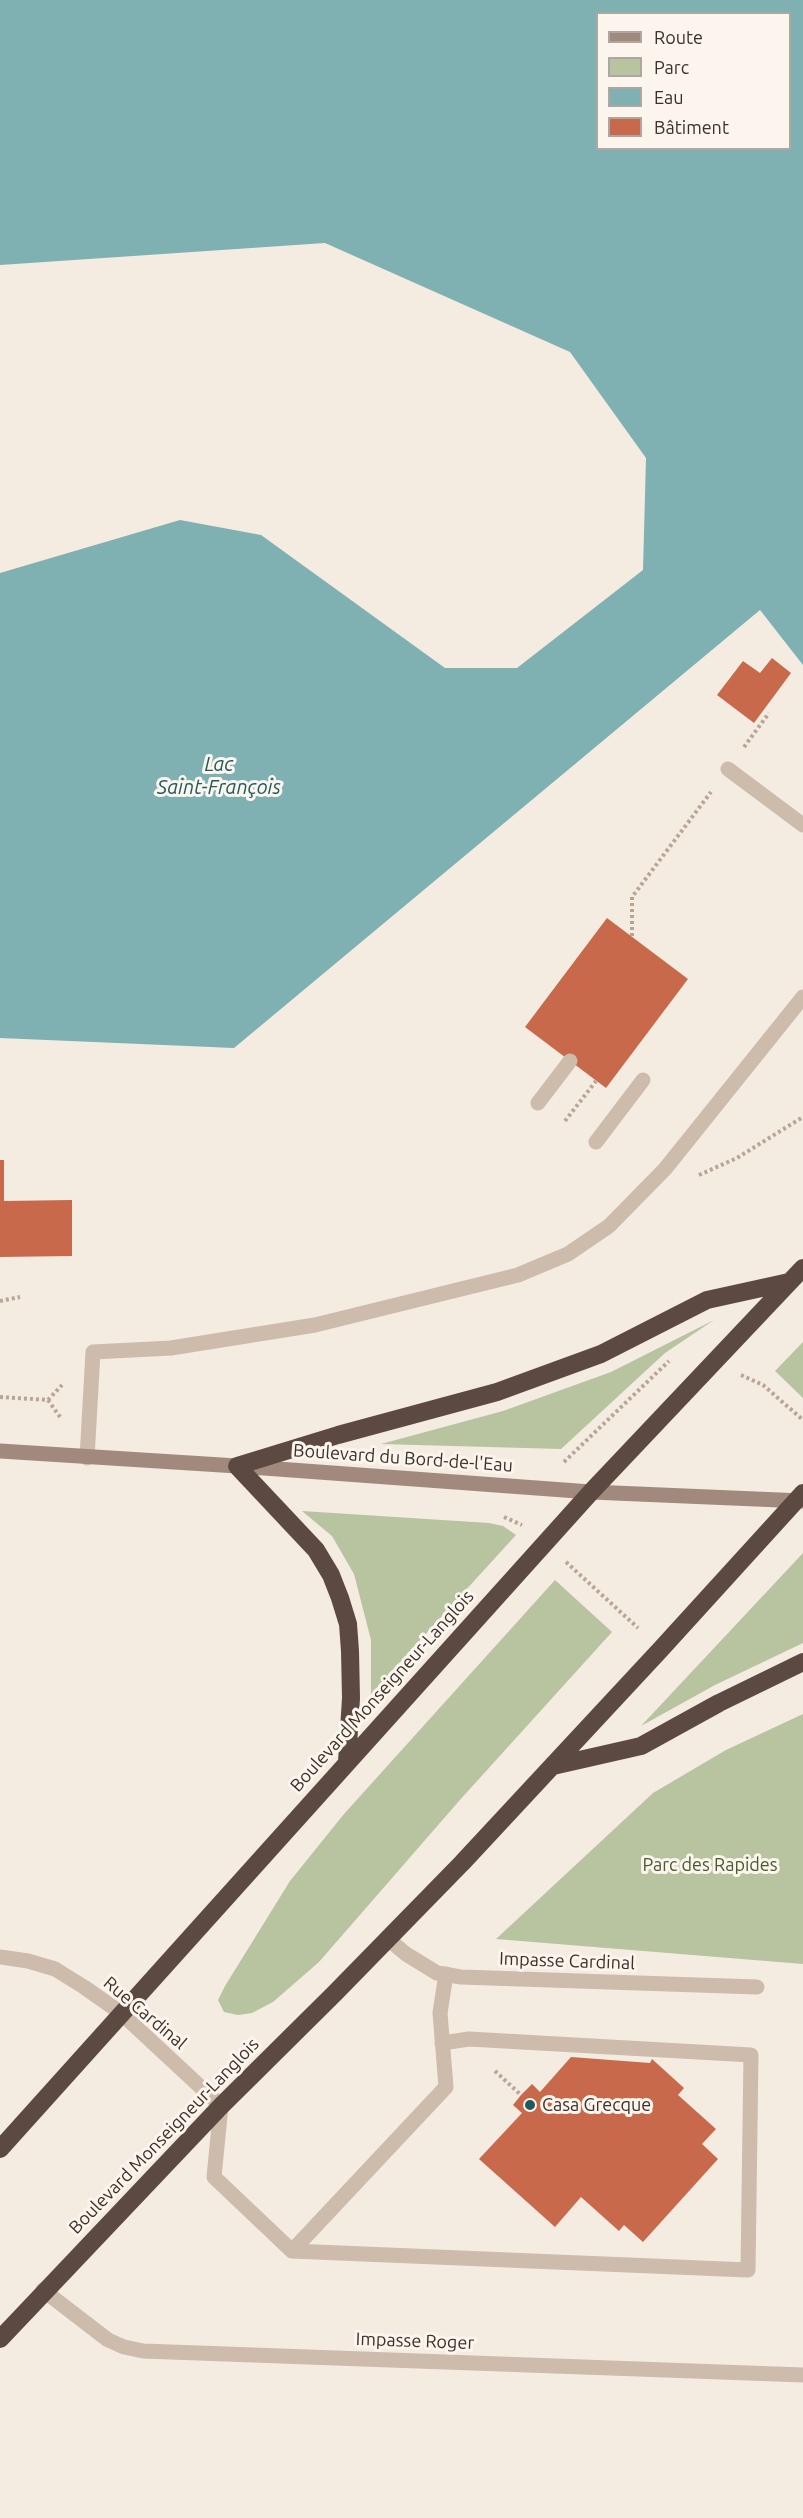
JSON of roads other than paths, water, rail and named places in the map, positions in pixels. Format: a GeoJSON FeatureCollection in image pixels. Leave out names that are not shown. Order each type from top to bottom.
{"type":"FeatureCollection","features":[{"type":"Feature","properties":{"kind":"highway","name":"Boulevard Monseigneur-Langlois"},"geometry":{"type":"LineString","coordinates":[[0,2149],[591,1492],[803,1268]]}},
{"type":"Feature","properties":{"kind":"highway"},"geometry":{"type":"LineString","coordinates":[[347,1762],[351,1698],[350,1651],[348,1624],[340,1598],[331,1575],[316,1550],[237,1466],[338,1435],[508,1389],[601,1354],[707,1300],[789,1282]]}},
{"type":"Feature","properties":{"kind":"highway","name":"Boulevard Monseigneur-Langlois"},"geometry":{"type":"LineString","coordinates":[[0,2339],[221,2106],[388,1939],[553,1766],[801,1498]]}},
{"type":"Feature","properties":{"kind":"highway"},"geometry":{"type":"LineString","coordinates":[[553,1766],[641,1746],[719,1703],[803,1662]]}},
{"type":"Feature","properties":{"kind":"street"},"geometry":{"type":"LineString","coordinates":[[728,769],[803,825]]}},
{"type":"Feature","properties":{"kind":"street"},"geometry":{"type":"LineString","coordinates":[[87,1458],[93,1352],[171,1348],[315,1325],[518,1275],[568,1254],[609,1226],[665,1168],[803,997]]}},
{"type":"Feature","properties":{"kind":"street"},"geometry":{"type":"LineString","coordinates":[[538,1103],[570,1061]]}},
{"type":"Feature","properties":{"kind":"street"},"geometry":{"type":"LineString","coordinates":[[596,1142],[643,1080]]}},
{"type":"Feature","properties":{"kind":"street","name":"Boulevard du Bord-de-l'Eau"},"geometry":{"type":"LineString","coordinates":[[0,1451],[591,1492],[801,1498]]}},
{"type":"Feature","properties":{"kind":"street","name":"Impasse Cardinal"},"geometry":{"type":"LineString","coordinates":[[388,1939],[422,1965],[436,1972],[461,1977],[757,1987]]}},
{"type":"Feature","properties":{"kind":"street","name":"Rue Cardinal"},"geometry":{"type":"LineString","coordinates":[[0,1958],[27,1961],[55,1969],[121,2013],[221,2106]]}},
{"type":"Feature","properties":{"kind":"street"},"geometry":{"type":"LineString","coordinates":[[292,2251],[446,2087],[440,2004],[446,1974]]}},
{"type":"Feature","properties":{"kind":"street"},"geometry":{"type":"LineString","coordinates":[[221,2106],[214,2177],[292,2251],[748,2270],[751,2055],[469,2039],[442,2043]]}},
{"type":"Feature","properties":{"kind":"street","name":"Impasse Roger"},"geometry":{"type":"LineString","coordinates":[[44,2290],[108,2340],[124,2347],[143,2351],[803,2375]]}},
{"type":"Feature","properties":{"kind":"water","name":"Lac Saint-François"},"geometry":{"type":"Polygon","coordinates":[[[0,0],[803,0],[803,665],[760,610],[234,1048],[0,1038],[0,573],[180,520],[261,535],[445,668],[517,668],[643,570],[646,458],[570,352],[325,243],[0,265],[0,0]]]}},
{"type":"Feature","properties":{"kind":"place","name":"Casa Grecque"},"geometry":{"type":"Point","coordinates":[530,2105]}},
{"type":"Feature","properties":{"kind":"park label","name":"Parc des Rapides"},"geometry":{"type":"Point","coordinates":[710,1865]}}]}
